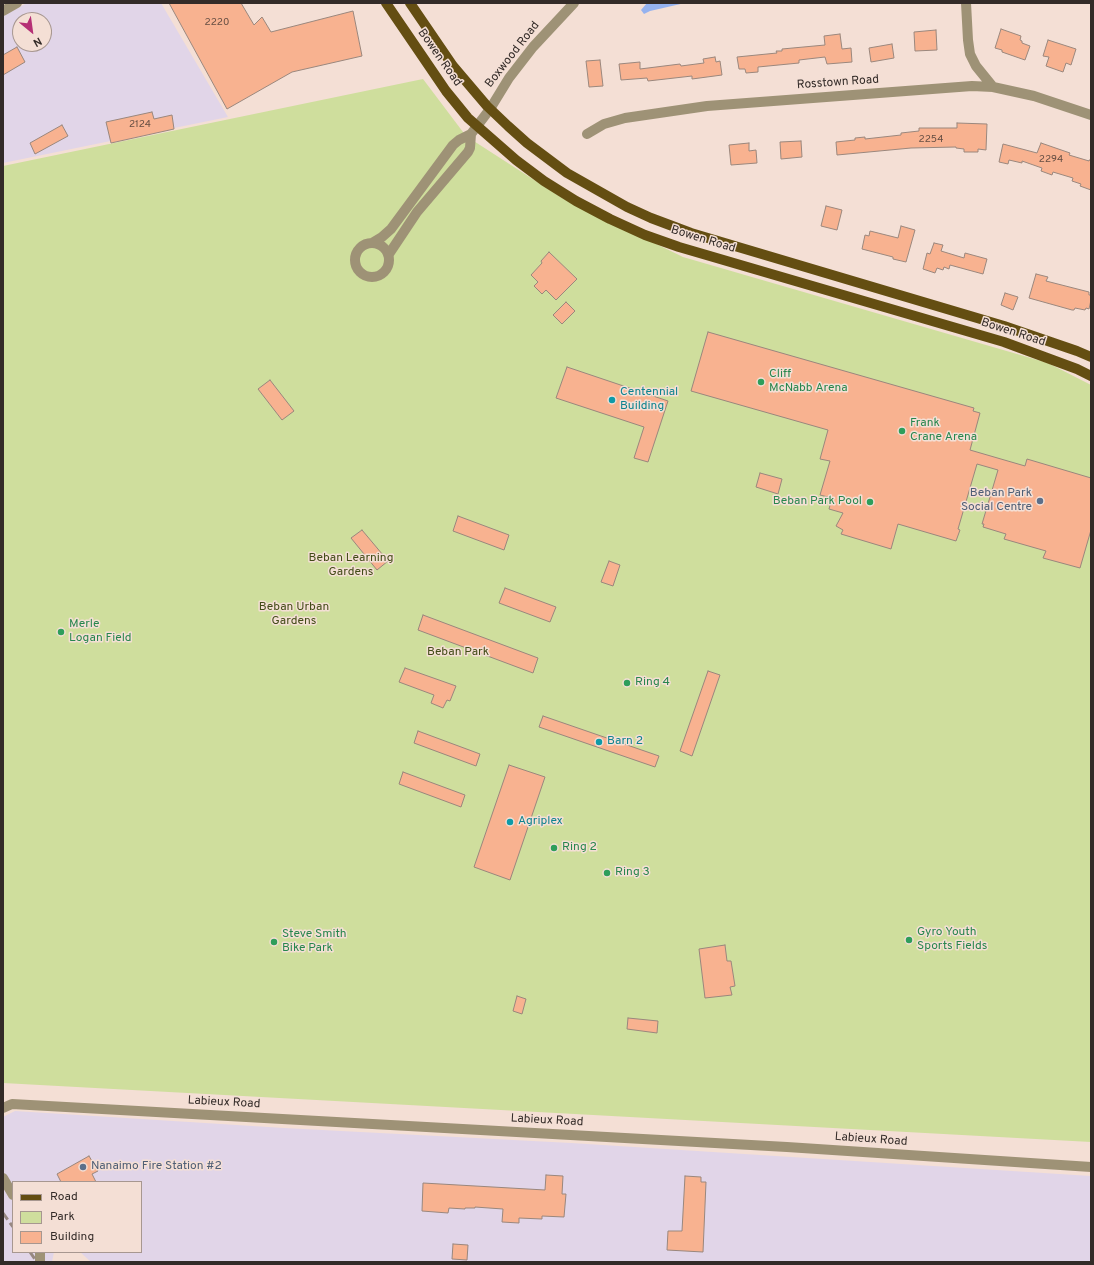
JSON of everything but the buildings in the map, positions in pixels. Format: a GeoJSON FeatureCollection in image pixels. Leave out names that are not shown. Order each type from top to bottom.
{"type":"FeatureCollection","features":[{"type":"Feature","properties":{"kind":"main road","name":"Bowen Road"},"geometry":{"type":"LineString","coordinates":[[386,3],[446,91],[468,118],[516,160],[550,185],[610,219],[686,249],[1004,342],[1077,369],[1091,376]]}},
{"type":"Feature","properties":{"kind":"main road","name":"Bowen Road"},"geometry":{"type":"LineString","coordinates":[[410,3],[453,66],[470,88],[490,109],[527,143],[567,173],[627,207],[651,218],[725,244],[1004,326],[1077,350],[1091,357]]}},
{"type":"Feature","properties":{"kind":"street"},"geometry":{"type":"LineString","coordinates":[[3,11],[17,3]]}},
{"type":"Feature","properties":{"kind":"street","name":"Boxwood Road"},"geometry":{"type":"LineString","coordinates":[[471,134],[490,109],[509,78],[533,47],[574,3]]}},
{"type":"Feature","properties":{"kind":"street"},"geometry":{"type":"LineString","coordinates":[[966,3],[970,54],[976,66],[993,87]]}},
{"type":"Feature","properties":{"kind":"street","name":"Rosstown Road"},"geometry":{"type":"LineString","coordinates":[[587,134],[604,124],[626,118],[707,106],[972,86],[993,87],[1034,96],[1091,115]]}},
{"type":"Feature","properties":{"kind":"street"},"geometry":{"type":"LineString","coordinates":[[372,243],[381,245],[386,249],[389,254],[389,265],[383,274],[372,277],[362,274],[358,270],[355,259],[359,248],[372,243],[391,229],[453,145],[471,134]]}},
{"type":"Feature","properties":{"kind":"street"},"geometry":{"type":"LineString","coordinates":[[389,254],[417,212],[468,152],[470,148],[471,134]]}},
{"type":"Feature","properties":{"kind":"street","name":"Labieux Road"},"geometry":{"type":"LineString","coordinates":[[6,1105],[787,1147],[1091,1167]]}},
{"type":"Feature","properties":{"kind":"street"},"geometry":{"type":"LineString","coordinates":[[3,1178],[12,1193]]}},
{"type":"Feature","properties":{"kind":"shaded area"},"geometry":{"type":"Polygon","coordinates":[[[27,3],[161,3],[228,117],[3,163],[3,16],[27,3]]]}},
{"type":"Feature","properties":{"kind":"shaded area"},"geometry":{"type":"Polygon","coordinates":[[[15,1111],[284,1128],[571,1143],[1091,1176],[1091,1262],[91,1262],[81,1253],[142,1253],[142,1181],[12,1181],[12,1253],[54,1253],[52,1262],[3,1262],[3,1117],[15,1111]]]}},
{"type":"Feature","properties":{"kind":"green space","name":"Beban Park"},"geometry":{"type":"Polygon","coordinates":[[[423,79],[466,136],[562,198],[683,257],[1048,363],[1091,385],[1091,1142],[3,1083],[3,166],[423,79]]]}},
{"type":"Feature","properties":{"kind":"water"},"geometry":{"type":"Polygon","coordinates":[[[647,3],[685,3],[650,11],[644,14],[641,10],[647,3]]]}},
{"type":"Feature","properties":{"kind":"railway"},"geometry":{"type":"LineString","coordinates":[[3,1213],[12,1226]]}},
{"type":"Feature","properties":{"kind":"railway"},"geometry":{"type":"LineString","coordinates":[[31,1253],[37,1262]]}},
{"type":"Feature","properties":{"kind":"place","name":"Cliff McNabb Arena"},"geometry":{"type":"Point","coordinates":[761,382]}},
{"type":"Feature","properties":{"kind":"place","name":"Centennial Building"},"geometry":{"type":"Point","coordinates":[612,400]}},
{"type":"Feature","properties":{"kind":"place","name":"Frank Crane Arena"},"geometry":{"type":"Point","coordinates":[902,431]}},
{"type":"Feature","properties":{"kind":"place","name":"Beban Park Social Centre"},"geometry":{"type":"Point","coordinates":[1040,501]}},
{"type":"Feature","properties":{"kind":"place","name":"Beban Park Pool"},"geometry":{"type":"Point","coordinates":[870,502]}},
{"type":"Feature","properties":{"kind":"place","name":"Merle Logan Field"},"geometry":{"type":"Point","coordinates":[61,632]}},
{"type":"Feature","properties":{"kind":"place","name":"Ring 4"},"geometry":{"type":"Point","coordinates":[627,683]}},
{"type":"Feature","properties":{"kind":"place","name":"Barn 2"},"geometry":{"type":"Point","coordinates":[599,742]}},
{"type":"Feature","properties":{"kind":"place","name":"Agriplex"},"geometry":{"type":"Point","coordinates":[510,822]}},
{"type":"Feature","properties":{"kind":"place","name":"Ring 2"},"geometry":{"type":"Point","coordinates":[554,848]}},
{"type":"Feature","properties":{"kind":"place","name":"Ring 3"},"geometry":{"type":"Point","coordinates":[607,873]}},
{"type":"Feature","properties":{"kind":"place","name":"Gyro Youth Sports Fields"},"geometry":{"type":"Point","coordinates":[909,940]}},
{"type":"Feature","properties":{"kind":"place","name":"Steve Smith Bike Park"},"geometry":{"type":"Point","coordinates":[274,942]}},
{"type":"Feature","properties":{"kind":"place","name":"Nanaimo Fire Station #2"},"geometry":{"type":"Point","coordinates":[83,1167]}},
{"type":"Feature","properties":{"kind":"park label","name":"Beban Learning Gardens"},"geometry":{"type":"Point","coordinates":[351,566]}},
{"type":"Feature","properties":{"kind":"park label","name":"Beban Urban Gardens"},"geometry":{"type":"Point","coordinates":[294,615]}}]}
